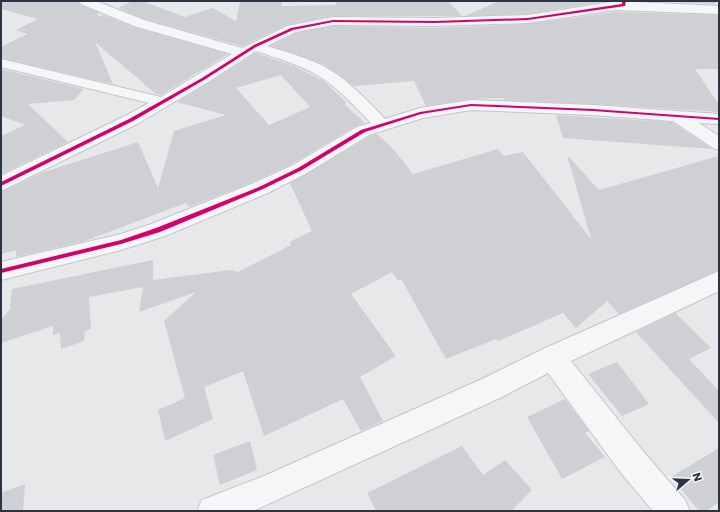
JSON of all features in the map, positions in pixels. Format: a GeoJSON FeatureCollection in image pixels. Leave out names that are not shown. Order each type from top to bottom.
{"type":"FeatureCollection","features":[{"type":"Feature","properties":{"kind":"street"},"geometry":{"type":"LineString","coordinates":[[85,1],[139,23],[304,63],[331,77],[352,94],[382,125]]}},
{"type":"Feature","properties":{"kind":"street"},"geometry":{"type":"LineString","coordinates":[[1,184],[131,120],[250,49],[292,29],[333,21],[435,22],[528,19],[618,4],[719,10]]}},
{"type":"Feature","properties":{"kind":"street"},"geometry":{"type":"LineString","coordinates":[[1,63],[163,102]]}},
{"type":"Feature","properties":{"kind":"street"},"geometry":{"type":"LineString","coordinates":[[1,271],[93,250],[158,230],[261,188],[300,169],[363,131],[420,113],[471,105],[593,110],[719,119]]}},
{"type":"Feature","properties":{"kind":"street"},"geometry":{"type":"LineString","coordinates":[[678,116],[719,144]]}},
{"type":"Feature","properties":{"kind":"street"},"geometry":{"type":"LineString","coordinates":[[213,511],[268,489],[485,392],[552,357],[719,280]]}},
{"type":"Feature","properties":{"kind":"street"},"geometry":{"type":"LineString","coordinates":[[552,357],[632,462],[674,511]]}},
{"type":"Feature","properties":{"kind":"building"},"geometry":{"type":"Polygon","coordinates":[[[1,1],[78,1],[80,5],[98,12],[98,17],[103,15],[133,27],[228,54],[161,95],[156,94],[95,42],[113,84],[1,58],[1,47],[27,34],[16,30],[38,19],[1,9],[1,1]]]}},
{"type":"Feature","properties":{"kind":"building"},"geometry":{"type":"Polygon","coordinates":[[[133,1],[142,1],[185,17],[212,8],[236,21],[240,2],[264,1],[281,1],[282,6],[337,5],[335,1],[448,1],[462,16],[333,16],[286,25],[242,46],[144,19],[118,8],[133,1]]]}},
{"type":"Feature","properties":{"kind":"building"},"geometry":{"type":"Polygon","coordinates":[[[499,1],[608,1],[528,14],[465,16],[499,1]]]}},
{"type":"Feature","properties":{"kind":"building"},"geometry":{"type":"Polygon","coordinates":[[[648,1],[713,1],[716,4],[648,1]]]}},
{"type":"Feature","properties":{"kind":"building"},"geometry":{"type":"Polygon","coordinates":[[[616,12],[719,15],[719,69],[695,69],[719,105],[719,112],[504,100],[503,98],[471,99],[426,106],[414,81],[354,86],[323,64],[271,46],[296,33],[333,26],[435,28],[528,24],[616,12]]]}},
{"type":"Feature","properties":{"kind":"building"},"geometry":{"type":"Polygon","coordinates":[[[256,53],[294,66],[324,81],[347,103],[344,104],[365,123],[356,126],[292,164],[253,182],[189,207],[186,203],[85,241],[16,257],[16,250],[1,254],[1,192],[46,171],[44,172],[138,142],[158,188],[174,131],[226,115],[177,102],[256,53]],[[281,75],[236,88],[269,125],[310,107],[281,75]]]}},
{"type":"Feature","properties":{"kind":"building"},"geometry":{"type":"Polygon","coordinates":[[[1,69],[84,89],[74,100],[28,104],[68,142],[1,174],[1,136],[25,125],[1,116],[1,69]]]}},
{"type":"Feature","properties":{"kind":"building"},"geometry":{"type":"Polygon","coordinates":[[[556,115],[672,122],[712,149],[563,138],[556,115]]]}},
{"type":"Feature","properties":{"kind":"building"},"geometry":{"type":"Polygon","coordinates":[[[377,134],[394,150],[413,174],[498,149],[504,156],[523,152],[591,239],[567,155],[599,190],[719,156],[719,270],[619,314],[607,301],[576,328],[563,313],[498,341],[496,339],[446,359],[401,279],[398,281],[392,272],[351,294],[396,356],[360,377],[383,421],[361,431],[343,399],[264,436],[243,371],[204,387],[213,419],[165,441],[158,410],[185,398],[164,321],[196,292],[139,312],[143,287],[89,297],[91,329],[85,331],[84,341],[61,349],[60,333],[53,335],[53,326],[1,343],[1,320],[10,309],[12,289],[153,260],[153,280],[231,270],[238,272],[291,245],[289,242],[312,231],[290,183],[370,136],[377,134]]]}},
{"type":"Feature","properties":{"kind":"building"},"geometry":{"type":"Polygon","coordinates":[[[675,313],[711,348],[689,359],[719,391],[719,423],[636,332],[675,313]]]}},
{"type":"Feature","properties":{"kind":"building"},"geometry":{"type":"Polygon","coordinates":[[[617,362],[649,404],[622,416],[588,374],[617,362]]]}},
{"type":"Feature","properties":{"kind":"building"},"geometry":{"type":"Polygon","coordinates":[[[565,399],[589,431],[585,433],[605,457],[562,479],[527,417],[565,399]]]}},
{"type":"Feature","properties":{"kind":"building"},"geometry":{"type":"Polygon","coordinates":[[[250,441],[257,470],[220,485],[213,455],[250,441]]]}},
{"type":"Feature","properties":{"kind":"building"},"geometry":{"type":"Polygon","coordinates":[[[462,446],[483,475],[505,460],[532,490],[511,511],[376,511],[367,493],[462,446]]]}},
{"type":"Feature","properties":{"kind":"building"},"geometry":{"type":"Polygon","coordinates":[[[719,448],[719,502],[706,511],[699,511],[671,477],[719,448]]]}},
{"type":"Feature","properties":{"kind":"building"},"geometry":{"type":"Polygon","coordinates":[[[25,484],[23,511],[1,511],[1,493],[25,484]]]}},
{"type":"Feature","properties":{"kind":"cycle path"},"geometry":{"type":"LineString","coordinates":[[1,184],[131,120],[203,79],[255,46],[292,29],[333,21],[435,22],[528,19],[624,5],[624,1]]}},
{"type":"Feature","properties":{"kind":"cycle path"},"geometry":{"type":"LineString","coordinates":[[1,271],[121,242],[158,230],[261,188],[300,169],[363,131],[420,113],[471,105],[593,110],[719,119]]}}]}
